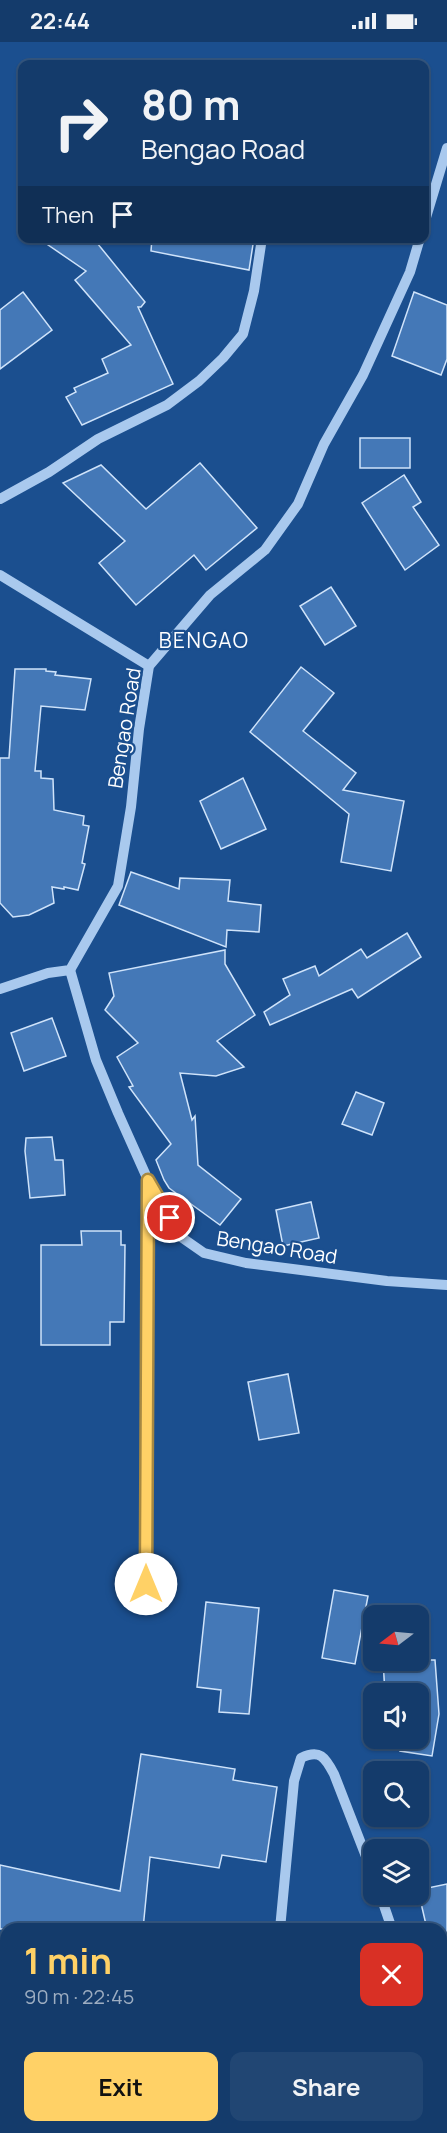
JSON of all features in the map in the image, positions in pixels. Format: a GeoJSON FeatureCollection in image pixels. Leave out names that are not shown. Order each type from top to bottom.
{"type":"FeatureCollection","features":[{"type":"Feature","properties":{"kind":"street"},"geometry":{"type":"LineString","coordinates":[[429,207],[447,148]]}},
{"type":"Feature","properties":{"kind":"street"},"geometry":{"type":"LineString","coordinates":[[0,499],[49,472],[98,439],[167,405],[215,366],[243,334],[254,291],[261,243]]}},
{"type":"Feature","properties":{"kind":"street","name":"Bengao Road"},"geometry":{"type":"LineString","coordinates":[[419,243],[410,272],[363,375],[324,444],[298,504],[265,550],[210,595],[149,666],[139,729],[131,807],[118,886],[70,970],[96,1060],[148,1180],[181,1237],[204,1253],[246,1263],[319,1274],[447,1286]]}},
{"type":"Feature","properties":{"kind":"street"},"geometry":{"type":"LineString","coordinates":[[0,575],[149,666]]}},
{"type":"Feature","properties":{"kind":"street"},"geometry":{"type":"LineString","coordinates":[[0,989],[48,973],[70,970]]}},
{"type":"Feature","properties":{"kind":"street"},"geometry":{"type":"LineString","coordinates":[[146,1584],[148,1180]]}},
{"type":"Feature","properties":{"kind":"street"},"geometry":{"type":"LineString","coordinates":[[281,1923],[294,1780],[301,1758],[310,1754],[325,1758],[334,1774],[363,1849]]}},
{"type":"Feature","properties":{"kind":"street"},"geometry":{"type":"LineString","coordinates":[[384,1905],[390,1923]]}},
{"type":"Feature","properties":{"kind":"building"},"geometry":{"type":"Polygon","coordinates":[[[45,243],[97,243],[145,302],[138,307],[173,384],[82,425],[66,397],[76,392],[74,388],[108,373],[102,359],[131,345],[75,280],[86,271],[45,243]]]}},
{"type":"Feature","properties":{"kind":"building"},"geometry":{"type":"Polygon","coordinates":[[[152,243],[253,243],[249,270],[151,251],[152,243]]]}},
{"type":"Feature","properties":{"kind":"building"},"geometry":{"type":"Polygon","coordinates":[[[23,292],[52,330],[0,369],[0,310],[23,292]]]}},
{"type":"Feature","properties":{"kind":"building"},"geometry":{"type":"Polygon","coordinates":[[[414,292],[447,305],[447,359],[441,375],[392,356],[414,292]]]}},
{"type":"Feature","properties":{"kind":"building"},"geometry":{"type":"Polygon","coordinates":[[[360,438],[410,438],[410,468],[360,468],[360,438]]]}},
{"type":"Feature","properties":{"kind":"building"},"geometry":{"type":"Polygon","coordinates":[[[200,463],[257,528],[206,570],[194,555],[136,605],[99,563],[125,541],[63,483],[101,465],[146,509],[200,463]]]}},
{"type":"Feature","properties":{"kind":"building"},"geometry":{"type":"Polygon","coordinates":[[[404,475],[421,502],[413,507],[439,545],[405,570],[362,503],[404,475]]]}},
{"type":"Feature","properties":{"kind":"building"},"geometry":{"type":"Polygon","coordinates":[[[331,587],[356,626],[325,645],[300,606],[331,587]]]}},
{"type":"Feature","properties":{"kind":"building"},"geometry":{"type":"Polygon","coordinates":[[[301,667],[334,693],[303,731],[356,773],[343,790],[404,801],[391,871],[341,862],[349,814],[250,732],[301,667]]]}},
{"type":"Feature","properties":{"kind":"building"},"geometry":{"type":"Polygon","coordinates":[[[15,669],[46,669],[46,671],[56,672],[55,675],[91,679],[85,710],[41,706],[35,771],[41,771],[41,778],[53,779],[54,810],[84,816],[83,825],[89,826],[82,863],[85,864],[78,890],[52,887],[54,903],[29,915],[13,917],[0,903],[0,758],[9,758],[15,669]]]}},
{"type":"Feature","properties":{"kind":"building"},"geometry":{"type":"Polygon","coordinates":[[[243,778],[266,829],[221,849],[200,801],[243,778]]]}},
{"type":"Feature","properties":{"kind":"building"},"geometry":{"type":"Polygon","coordinates":[[[131,872],[179,889],[180,878],[230,880],[228,901],[261,905],[259,932],[227,930],[226,947],[119,905],[131,872]]]}},
{"type":"Feature","properties":{"kind":"building"},"geometry":{"type":"Polygon","coordinates":[[[407,933],[421,957],[358,998],[352,989],[270,1025],[264,1012],[290,995],[283,979],[315,966],[319,976],[361,949],[367,958],[407,933]]]}},
{"type":"Feature","properties":{"kind":"building"},"geometry":{"type":"Polygon","coordinates":[[[225,950],[225,964],[255,1015],[217,1041],[244,1067],[216,1076],[180,1073],[192,1120],[195,1116],[198,1165],[241,1199],[220,1225],[169,1188],[164,1180],[156,1160],[171,1144],[129,1087],[133,1086],[117,1057],[138,1043],[105,1010],[114,996],[109,973],[225,950]]]}},
{"type":"Feature","properties":{"kind":"building"},"geometry":{"type":"Polygon","coordinates":[[[52,1018],[66,1056],[24,1071],[11,1033],[52,1018]]]}},
{"type":"Feature","properties":{"kind":"building"},"geometry":{"type":"Polygon","coordinates":[[[356,1092],[384,1103],[372,1135],[342,1124],[356,1092]]]}},
{"type":"Feature","properties":{"kind":"building"},"geometry":{"type":"Polygon","coordinates":[[[52,1137],[55,1160],[63,1160],[65,1195],[30,1198],[25,1151],[26,1138],[52,1137]]]}},
{"type":"Feature","properties":{"kind":"building"},"geometry":{"type":"Polygon","coordinates":[[[311,1202],[319,1238],[283,1246],[276,1210],[311,1202]]]}},
{"type":"Feature","properties":{"kind":"building"},"geometry":{"type":"Polygon","coordinates":[[[81,1231],[121,1231],[121,1245],[125,1245],[124,1322],[110,1322],[110,1345],[41,1345],[41,1245],[82,1245],[81,1231]]]}},
{"type":"Feature","properties":{"kind":"building"},"geometry":{"type":"Polygon","coordinates":[[[288,1374],[299,1433],[259,1440],[248,1382],[288,1374]]]}},
{"type":"Feature","properties":{"kind":"building"},"geometry":{"type":"Polygon","coordinates":[[[334,1590],[368,1596],[366,1605],[363,1605],[363,1622],[355,1664],[322,1658],[334,1590]]]}},
{"type":"Feature","properties":{"kind":"building"},"geometry":{"type":"Polygon","coordinates":[[[206,1602],[259,1608],[249,1714],[219,1712],[221,1690],[197,1687],[206,1602]]]}},
{"type":"Feature","properties":{"kind":"building"},"geometry":{"type":"Polygon","coordinates":[[[429,1660],[435,1660],[439,1714],[432,1756],[400,1751],[400,1749],[429,1749],[429,1683],[384,1683],[384,1671],[429,1671],[429,1660]]]}},
{"type":"Feature","properties":{"kind":"building"},"geometry":{"type":"Polygon","coordinates":[[[141,1754],[235,1769],[233,1780],[277,1787],[266,1862],[222,1855],[219,1868],[150,1857],[144,1923],[0,1923],[0,1865],[120,1891],[141,1754]]]}},
{"type":"Feature","properties":{"kind":"building"},"geometry":{"type":"Polygon","coordinates":[[[447,1884],[447,1923],[426,1923],[421,1905],[429,1905],[429,1888],[447,1884]]]}},
{"type":"Feature","properties":{"kind":"district","name":"BENGAO"},"geometry":{"type":"Point","coordinates":[204,640]}},
{"type":"Feature","properties":{"kind":"route"},"geometry":{"type":"LineString","coordinates":[[146,1584],[148,1180],[170,1218]]}}]}
